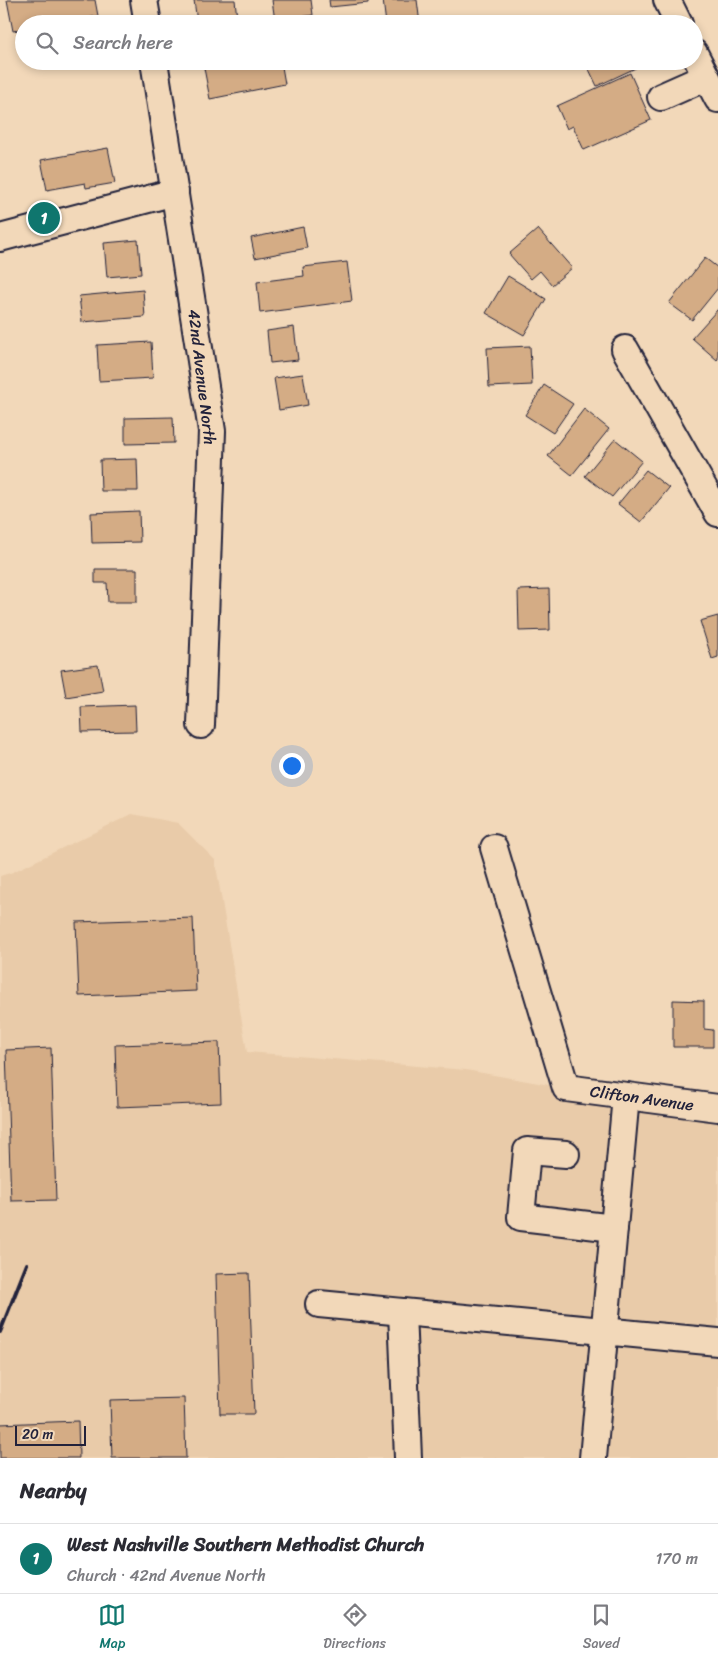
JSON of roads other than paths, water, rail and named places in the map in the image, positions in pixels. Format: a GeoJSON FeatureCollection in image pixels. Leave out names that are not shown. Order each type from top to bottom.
{"type":"FeatureCollection","features":[{"type":"Feature","properties":{"kind":"street"},"geometry":{"type":"LineString","coordinates":[[144,0],[146,15]]}},
{"type":"Feature","properties":{"kind":"street"},"geometry":{"type":"LineString","coordinates":[[667,0],[674,15]]}},
{"type":"Feature","properties":{"kind":"street","name":"42nd Avenue North"},"geometry":{"type":"LineString","coordinates":[[155,70],[212,432],[201,725]]}},
{"type":"Feature","properties":{"kind":"street"},"geometry":{"type":"LineString","coordinates":[[661,97],[712,88],[703,70]]}},
{"type":"Feature","properties":{"kind":"street"},"geometry":{"type":"LineString","coordinates":[[0,238],[174,192]]}},
{"type":"Feature","properties":{"kind":"street"},"geometry":{"type":"LineString","coordinates":[[625,349],[718,513]]}},
{"type":"Feature","properties":{"kind":"street","name":"Clifton Avenue"},"geometry":{"type":"LineString","coordinates":[[494,848],[566,1088],[718,1108]]}},
{"type":"Feature","properties":{"kind":"street"},"geometry":{"type":"LineString","coordinates":[[593,1458],[626,1096]]}},
{"type":"Feature","properties":{"kind":"street"},"geometry":{"type":"LineString","coordinates":[[566,1154],[527,1151],[521,1217],[614,1228]]}},
{"type":"Feature","properties":{"kind":"street"},"geometry":{"type":"LineString","coordinates":[[319,1304],[718,1342]]}},
{"type":"Feature","properties":{"kind":"street"},"geometry":{"type":"LineString","coordinates":[[402,1312],[408,1458]]}},
{"type":"Feature","properties":{"kind":"railway"},"geometry":{"type":"LineString","coordinates":[[0,1332],[27,1264]]}},
{"type":"Feature","properties":{"kind":"place","name":"West Nashville Southern Methodist Church"},"geometry":{"type":"Point","coordinates":[44,218]}}]}
